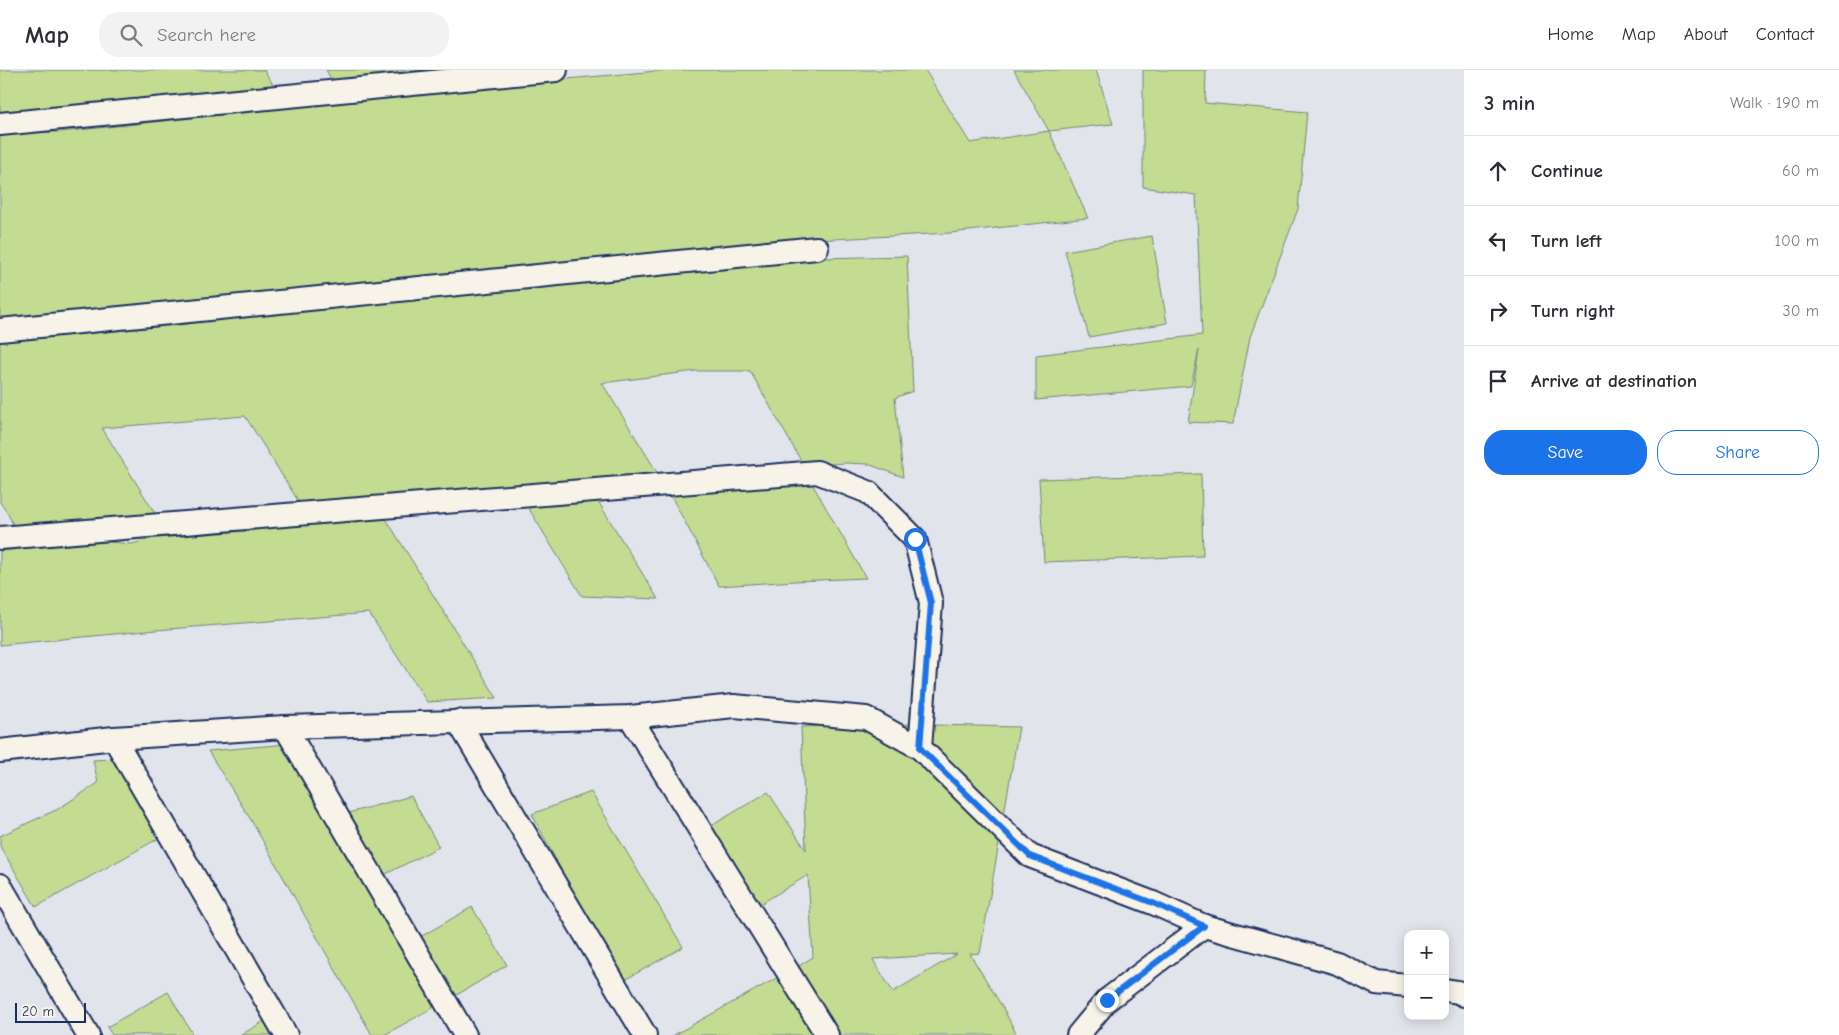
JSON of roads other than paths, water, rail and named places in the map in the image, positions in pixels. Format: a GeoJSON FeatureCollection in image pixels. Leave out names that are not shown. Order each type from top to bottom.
{"type":"FeatureCollection","features":[{"type":"Feature","properties":{"kind":"street"},"geometry":{"type":"LineString","coordinates":[[0,124],[556,70]]}},
{"type":"Feature","properties":{"kind":"street"},"geometry":{"type":"LineString","coordinates":[[0,330],[817,248]]}},
{"type":"Feature","properties":{"kind":"street"},"geometry":{"type":"LineString","coordinates":[[0,538],[818,472],[868,492],[915,539],[931,603],[920,748]]}},
{"type":"Feature","properties":{"kind":"street"},"geometry":{"type":"LineString","coordinates":[[0,751],[114,738],[285,727],[458,720],[630,717],[734,706],[866,718],[920,748],[1030,856],[1153,903],[1204,926],[1337,963],[1376,983],[1404,986]]}},
{"type":"Feature","properties":{"kind":"street"},"geometry":{"type":"LineString","coordinates":[[630,717],[827,1035]]}},
{"type":"Feature","properties":{"kind":"street"},"geometry":{"type":"LineString","coordinates":[[458,720],[645,1035]]}},
{"type":"Feature","properties":{"kind":"street"},"geometry":{"type":"LineString","coordinates":[[285,727],[465,1035]]}},
{"type":"Feature","properties":{"kind":"street"},"geometry":{"type":"LineString","coordinates":[[114,738],[286,1035]]}},
{"type":"Feature","properties":{"kind":"street"},"geometry":{"type":"LineString","coordinates":[[0,885],[88,1035]]}},
{"type":"Feature","properties":{"kind":"street"},"geometry":{"type":"LineString","coordinates":[[1078,1035],[1107,1000],[1204,926]]}},
{"type":"Feature","properties":{"kind":"street"},"geometry":{"type":"LineString","coordinates":[[1449,991],[1464,994]]}}]}
